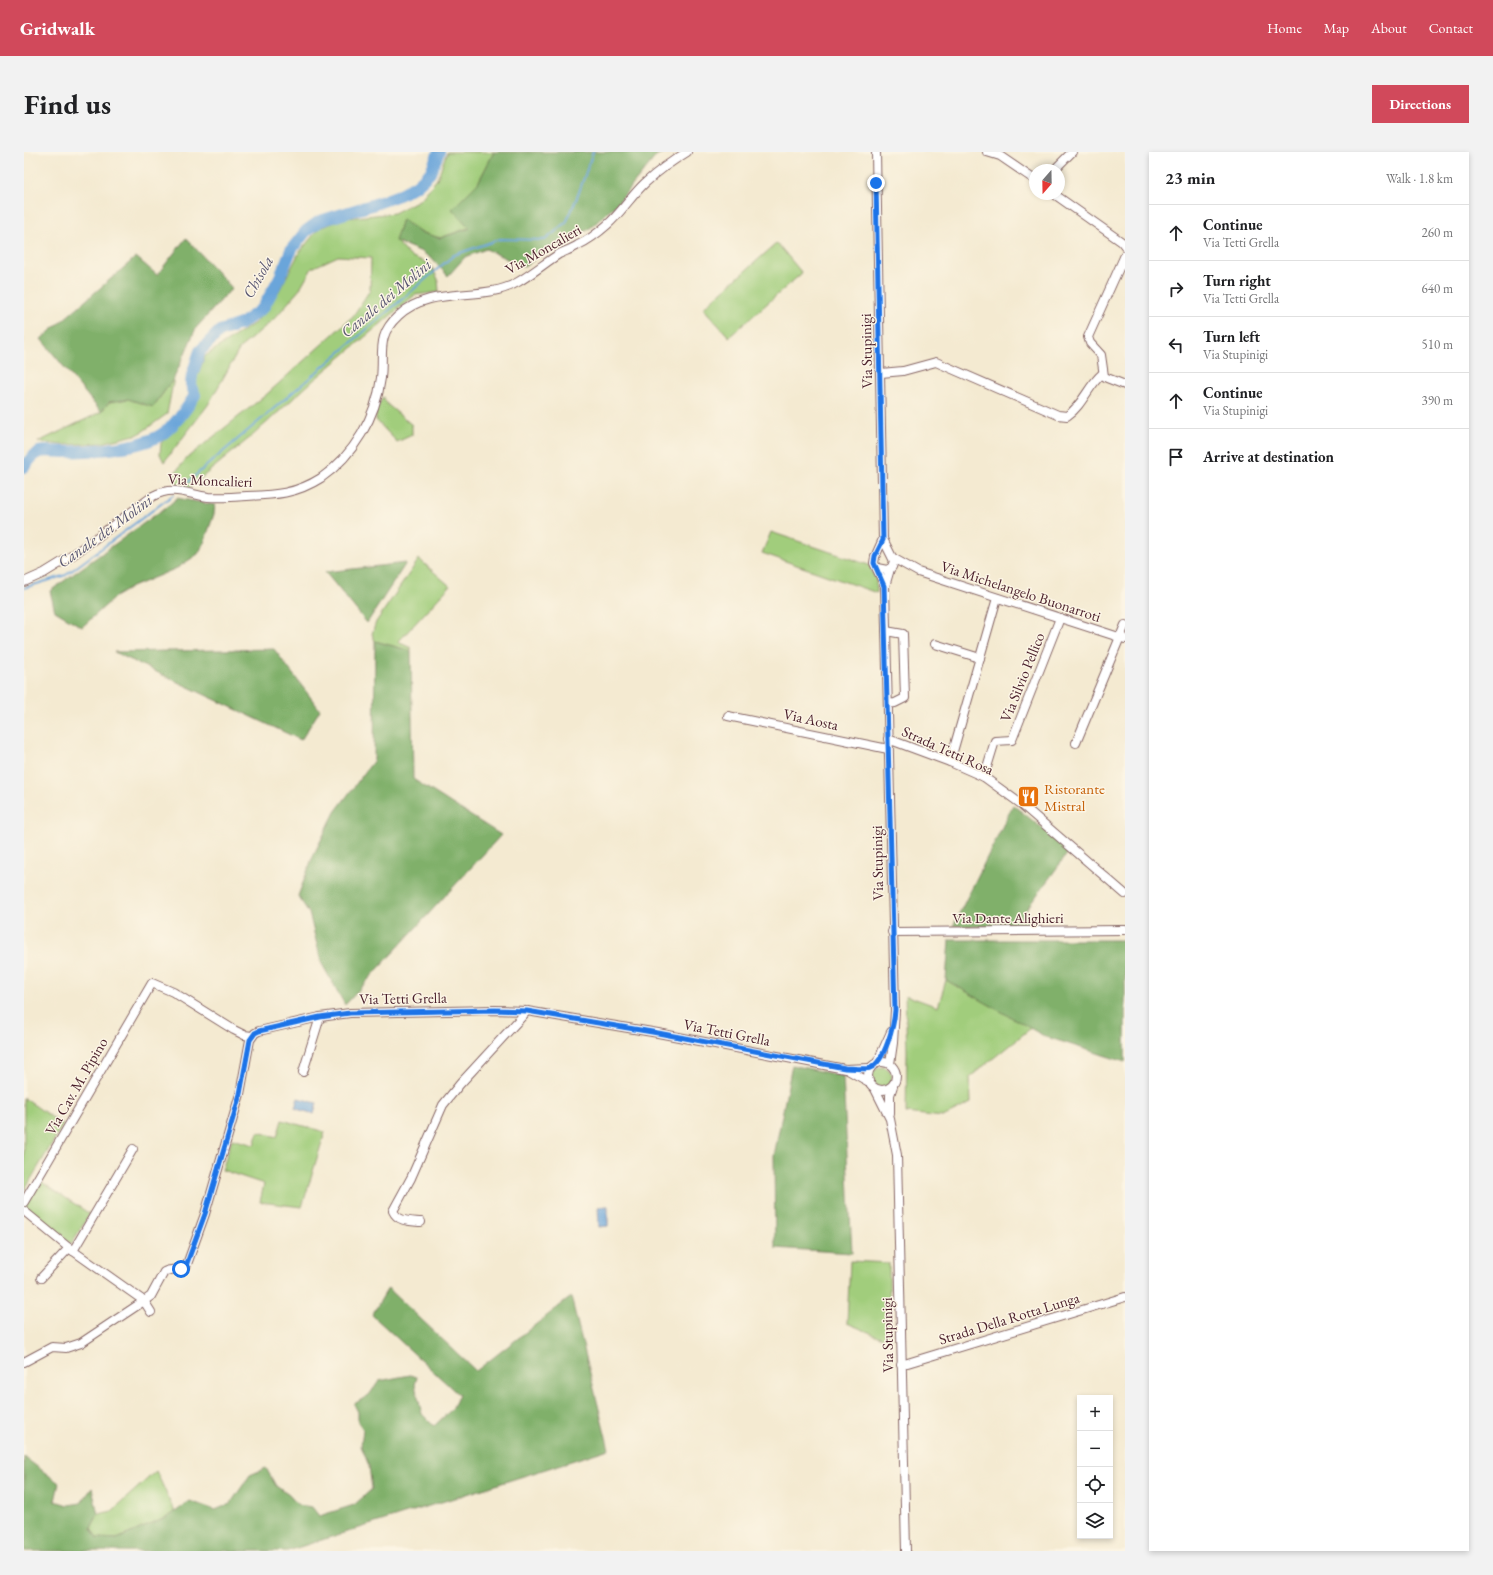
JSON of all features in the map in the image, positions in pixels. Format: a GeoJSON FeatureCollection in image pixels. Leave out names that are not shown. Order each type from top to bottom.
{"type":"FeatureCollection","features":[{"type":"Feature","properties":{"kind":"street","name":"Via Moncalieri"},"geometry":{"type":"LineString","coordinates":[[24,582],[70,557],[162,491],[173,490],[208,497],[223,498],[282,494],[304,488],[321,478],[350,451],[370,417],[377,397],[381,376],[382,341],[387,327],[398,315],[409,307],[422,301],[450,295],[500,289],[517,283],[561,253],[595,236],[609,224],[645,184],[669,163],[687,152]]}},
{"type":"Feature","properties":{"kind":"street","name":"Via Stupinigi"},"geometry":{"type":"LineString","coordinates":[[874,152],[881,373],[883,540],[877,554]]}},
{"type":"Feature","properties":{"kind":"street"},"geometry":{"type":"LineString","coordinates":[[987,152],[1000,156],[1029,176]]}},
{"type":"Feature","properties":{"kind":"street"},"geometry":{"type":"LineString","coordinates":[[1060,164],[1072,152]]}},
{"type":"Feature","properties":{"kind":"street"},"geometry":{"type":"LineString","coordinates":[[1062,200],[1122,242],[1125,246]]}},
{"type":"Feature","properties":{"kind":"street"},"geometry":{"type":"LineString","coordinates":[[881,373],[903,371],[936,362],[1058,415],[1067,416],[1075,411],[1091,385],[1102,374],[1103,362],[1101,355],[1090,343],[1088,337],[1125,255]]}},
{"type":"Feature","properties":{"kind":"street"},"geometry":{"type":"LineString","coordinates":[[1102,374],[1107,378],[1125,384]]}},
{"type":"Feature","properties":{"kind":"street","name":"Via Stupinigi"},"geometry":{"type":"LineString","coordinates":[[883,540],[891,555]]}},
{"type":"Feature","properties":{"kind":"street"},"geometry":{"type":"LineString","coordinates":[[883,551],[891,555],[891,568],[883,571],[877,568],[874,563],[877,554],[883,551]]}},
{"type":"Feature","properties":{"kind":"street","name":"Via Michelangelo Buonarroti"},"geometry":{"type":"LineString","coordinates":[[891,555],[909,568],[1122,638]]}},
{"type":"Feature","properties":{"kind":"street","name":"Via Stupinigi"},"geometry":{"type":"LineString","coordinates":[[877,568],[884,586],[888,704],[894,1022],[890,1064],[896,1072],[896,1082],[890,1095],[890,1119]]}},
{"type":"Feature","properties":{"kind":"street","name":"Via Stupinigi"},"geometry":{"type":"LineString","coordinates":[[884,586],[891,568]]}},
{"type":"Feature","properties":{"kind":"street","name":"Via Michelangelo Buonarroti"},"geometry":{"type":"LineString","coordinates":[[891,568],[909,568]]}},
{"type":"Feature","properties":{"kind":"street"},"geometry":{"type":"LineString","coordinates":[[950,762],[997,598]]}},
{"type":"Feature","properties":{"kind":"street","name":"Via Silvio Pellico"},"geometry":{"type":"LineString","coordinates":[[984,777],[995,741],[1012,740],[1060,618]]}},
{"type":"Feature","properties":{"kind":"street"},"geometry":{"type":"LineString","coordinates":[[1076,743],[1122,638],[1125,625]]}},
{"type":"Feature","properties":{"kind":"street"},"geometry":{"type":"LineString","coordinates":[[886,631],[903,634],[905,698],[895,703],[888,704]]}},
{"type":"Feature","properties":{"kind":"street"},"geometry":{"type":"LineString","coordinates":[[936,644],[980,658]]}},
{"type":"Feature","properties":{"kind":"street","name":"Via Aosta"},"geometry":{"type":"LineString","coordinates":[[728,716],[888,749]]}},
{"type":"Feature","properties":{"kind":"street","name":"Strada Tetti Rosa"},"geometry":{"type":"LineString","coordinates":[[888,739],[950,762],[984,777],[1021,804],[1125,894]]}},
{"type":"Feature","properties":{"kind":"street","name":"Via Dante Alighieri"},"geometry":{"type":"LineString","coordinates":[[892,932],[1125,930]]}},
{"type":"Feature","properties":{"kind":"street","name":"Via Cav. M. Pipino"},"geometry":{"type":"LineString","coordinates":[[24,1202],[152,983],[173,992],[234,1030],[244,1035],[252,1036]]}},
{"type":"Feature","properties":{"kind":"street"},"geometry":{"type":"LineString","coordinates":[[421,1222],[400,1220],[396,1217],[394,1211],[411,1178],[443,1105],[460,1084],[527,1011]]}},
{"type":"Feature","properties":{"kind":"street","name":"Via Tetti Grella"},"geometry":{"type":"LineString","coordinates":[[252,1036],[259,1031],[320,1017],[359,1012],[527,1011],[658,1033],[845,1068],[873,1066]]}},
{"type":"Feature","properties":{"kind":"street"},"geometry":{"type":"LineString","coordinates":[[303,1072],[320,1017]]}},
{"type":"Feature","properties":{"kind":"street","name":"Via Stupinigi"},"geometry":{"type":"LineString","coordinates":[[894,1022],[888,1042],[868,1077],[869,1082],[875,1088],[890,1119],[896,1144],[898,1164],[906,1551]]}},
{"type":"Feature","properties":{"kind":"street"},"geometry":{"type":"LineString","coordinates":[[24,1362],[52,1347],[66,1348],[82,1343],[151,1296],[164,1272],[184,1268],[205,1214],[240,1094],[248,1045],[252,1036]]}},
{"type":"Feature","properties":{"kind":"street"},"geometry":{"type":"LineString","coordinates":[[873,1066],[881,1062],[890,1064]]}},
{"type":"Feature","properties":{"kind":"street","name":"Via Tetti Grella"},"geometry":{"type":"LineString","coordinates":[[845,1068],[869,1082]]}},
{"type":"Feature","properties":{"kind":"street"},"geometry":{"type":"LineString","coordinates":[[875,1088],[884,1090],[893,1086]]}},
{"type":"Feature","properties":{"kind":"street"},"geometry":{"type":"LineString","coordinates":[[41,1278],[71,1249],[133,1149]]}},
{"type":"Feature","properties":{"kind":"street"},"geometry":{"type":"LineString","coordinates":[[24,1211],[71,1249],[144,1301],[151,1312]]}},
{"type":"Feature","properties":{"kind":"street","name":"Strada Della Rotta Lunga"},"geometry":{"type":"LineString","coordinates":[[902,1365],[1125,1297]]}},
{"type":"Feature","properties":{"kind":"green space"},"geometry":{"type":"Polygon","coordinates":[[[447,152],[494,152],[478,183],[452,209],[471,227],[440,238],[419,232],[402,219],[396,241],[410,256],[430,264],[438,279],[439,292],[415,295],[315,379],[252,436],[189,488],[179,485],[172,476],[188,457],[267,394],[353,316],[370,290],[371,258],[338,256],[312,268],[300,289],[275,318],[240,348],[208,405],[164,462],[160,454],[161,443],[193,408],[198,395],[195,382],[205,356],[256,322],[279,291],[299,253],[319,228],[347,218],[394,213],[421,199],[437,179],[447,152]]]}},
{"type":"Feature","properties":{"kind":"green space"},"geometry":{"type":"Polygon","coordinates":[[[494,152],[665,152],[657,155],[617,204],[589,229],[544,253],[524,267],[486,249],[465,257],[448,276],[432,259],[422,252],[395,241],[402,219],[419,232],[440,238],[470,228],[452,209],[478,183],[494,152]]]}},
{"type":"Feature","properties":{"kind":"green space"},"geometry":{"type":"Polygon","coordinates":[[[186,238],[232,288],[196,328],[174,378],[153,407],[128,399],[109,402],[101,412],[41,339],[136,257],[157,275],[186,238]]]}},
{"type":"Feature","properties":{"kind":"green space"},"geometry":{"type":"Polygon","coordinates":[[[777,243],[802,273],[729,337],[703,308],[777,243]]]}},
{"type":"Feature","properties":{"kind":"green space"},"geometry":{"type":"Polygon","coordinates":[[[174,378],[167,414],[139,434],[102,443],[62,445],[38,442],[101,412],[109,402],[128,399],[153,407],[174,378]]]}},
{"type":"Feature","properties":{"kind":"green space"},"geometry":{"type":"Polygon","coordinates":[[[383,397],[388,405],[412,425],[412,435],[397,442],[376,420],[376,410],[383,397]]]}},
{"type":"Feature","properties":{"kind":"green space"},"geometry":{"type":"Polygon","coordinates":[[[177,498],[215,505],[214,514],[204,543],[198,554],[177,568],[132,587],[115,597],[82,627],[55,611],[50,591],[177,498]]]}},
{"type":"Feature","properties":{"kind":"green space"},"geometry":{"type":"Polygon","coordinates":[[[771,532],[869,565],[876,580],[877,593],[762,553],[771,532]]]}},
{"type":"Feature","properties":{"kind":"green space"},"geometry":{"type":"Polygon","coordinates":[[[419,559],[450,586],[398,642],[411,648],[411,651],[375,641],[372,634],[376,622],[419,559]]]}},
{"type":"Feature","properties":{"kind":"green space"},"geometry":{"type":"Polygon","coordinates":[[[406,563],[367,623],[325,572],[406,563]]]}},
{"type":"Feature","properties":{"kind":"green space"},"geometry":{"type":"Polygon","coordinates":[[[375,641],[411,651],[413,779],[501,835],[345,1005],[322,964],[309,913],[298,896],[313,856],[335,812],[374,760],[375,641]]]}},
{"type":"Feature","properties":{"kind":"green space"},"geometry":{"type":"Polygon","coordinates":[[[274,649],[320,710],[301,740],[114,652],[274,649]]]}},
{"type":"Feature","properties":{"kind":"green space"},"geometry":{"type":"Polygon","coordinates":[[[1013,805],[1070,850],[1026,910],[1029,927],[953,926],[1013,805]]]}},
{"type":"Feature","properties":{"kind":"green space"},"geometry":{"type":"Polygon","coordinates":[[[949,940],[1125,940],[1125,1062],[1044,1036],[946,980],[949,940]]]}},
{"type":"Feature","properties":{"kind":"green space"},"geometry":{"type":"Polygon","coordinates":[[[946,980],[1031,1028],[970,1077],[971,1103],[943,1117],[906,1113],[907,1052],[905,995],[938,1007],[946,980]]]}},
{"type":"Feature","properties":{"kind":"green space"},"geometry":{"type":"Polygon","coordinates":[[[792,1065],[843,1076],[852,1253],[775,1248],[774,1156],[792,1065]]]}},
{"type":"Feature","properties":{"kind":"green space"},"geometry":{"type":"Polygon","coordinates":[[[882,1067],[889,1070],[892,1077],[889,1084],[882,1087],[875,1084],[872,1077],[875,1070],[882,1067]]]}},
{"type":"Feature","properties":{"kind":"green space"},"geometry":{"type":"Polygon","coordinates":[[[24,1098],[63,1125],[24,1191],[24,1098]]]}},
{"type":"Feature","properties":{"kind":"green space"},"geometry":{"type":"Polygon","coordinates":[[[282,1120],[325,1132],[302,1207],[260,1202],[264,1184],[222,1170],[232,1139],[254,1145],[258,1132],[277,1137],[282,1120]]]}},
{"type":"Feature","properties":{"kind":"green space"},"geometry":{"type":"Polygon","coordinates":[[[40,1181],[90,1214],[71,1244],[24,1209],[24,1206],[40,1181]]]}},
{"type":"Feature","properties":{"kind":"green space"},"geometry":{"type":"Polygon","coordinates":[[[850,1261],[889,1263],[890,1341],[847,1323],[850,1261]]]}},
{"type":"Feature","properties":{"kind":"green space"},"geometry":{"type":"Polygon","coordinates":[[[388,1288],[476,1371],[571,1297],[609,1449],[287,1551],[24,1551],[24,1457],[59,1483],[55,1501],[68,1505],[81,1503],[92,1488],[98,1514],[91,1528],[97,1538],[117,1539],[168,1517],[190,1501],[215,1510],[230,1504],[250,1475],[266,1468],[276,1486],[289,1495],[298,1505],[312,1507],[319,1516],[354,1505],[372,1489],[369,1466],[361,1446],[363,1429],[358,1422],[358,1412],[354,1404],[369,1395],[379,1381],[410,1375],[417,1377],[415,1385],[422,1414],[434,1426],[452,1409],[459,1395],[372,1315],[388,1288]]]}},
{"type":"Feature","properties":{"kind":"green space"},"geometry":{"type":"Polygon","coordinates":[[[156,1471],[175,1512],[168,1517],[117,1539],[97,1538],[91,1528],[98,1514],[112,1511],[156,1471]]]}},
{"type":"Feature","properties":{"kind":"water"},"geometry":{"type":"Polygon","coordinates":[[[298,1098],[317,1103],[314,1114],[295,1108],[298,1098]]]}},
{"type":"Feature","properties":{"kind":"water"},"geometry":{"type":"Polygon","coordinates":[[[608,1206],[608,1226],[599,1227],[598,1207],[608,1206]]]}},
{"type":"Feature","properties":{"kind":"waterway","name":"Chisola"},"geometry":{"type":"LineString","coordinates":[[24,467],[39,452],[75,452],[131,446],[156,438],[165,432],[182,415],[195,395],[191,384],[192,375],[200,351],[220,331],[241,324],[263,308],[280,277],[291,250],[306,231],[320,221],[375,204],[399,195],[417,185],[430,173],[439,152]]}},
{"type":"Feature","properties":{"kind":"waterway","name":"Canale dei Molini"},"geometry":{"type":"LineString","coordinates":[[184,485],[454,255],[500,239],[545,240],[566,223],[578,195],[593,152]]}},
{"type":"Feature","properties":{"kind":"waterway","name":"Canale dei Molini"},"geometry":{"type":"LineString","coordinates":[[24,588],[66,575],[173,495]]}},
{"type":"Feature","properties":{"kind":"place","name":"Ristorante Mistral"},"geometry":{"type":"Point","coordinates":[1028,797]}},
{"type":"Feature","properties":{"kind":"route"},"geometry":{"type":"LineString","coordinates":[[181,1269],[186,1267],[205,1214],[240,1094],[248,1045],[252,1036],[259,1031],[320,1017],[359,1012],[527,1011],[658,1033],[845,1068],[870,1068],[877,1063],[892,1031],[895,1010],[884,586],[874,563],[875,556],[883,540],[876,183]]}}]}
